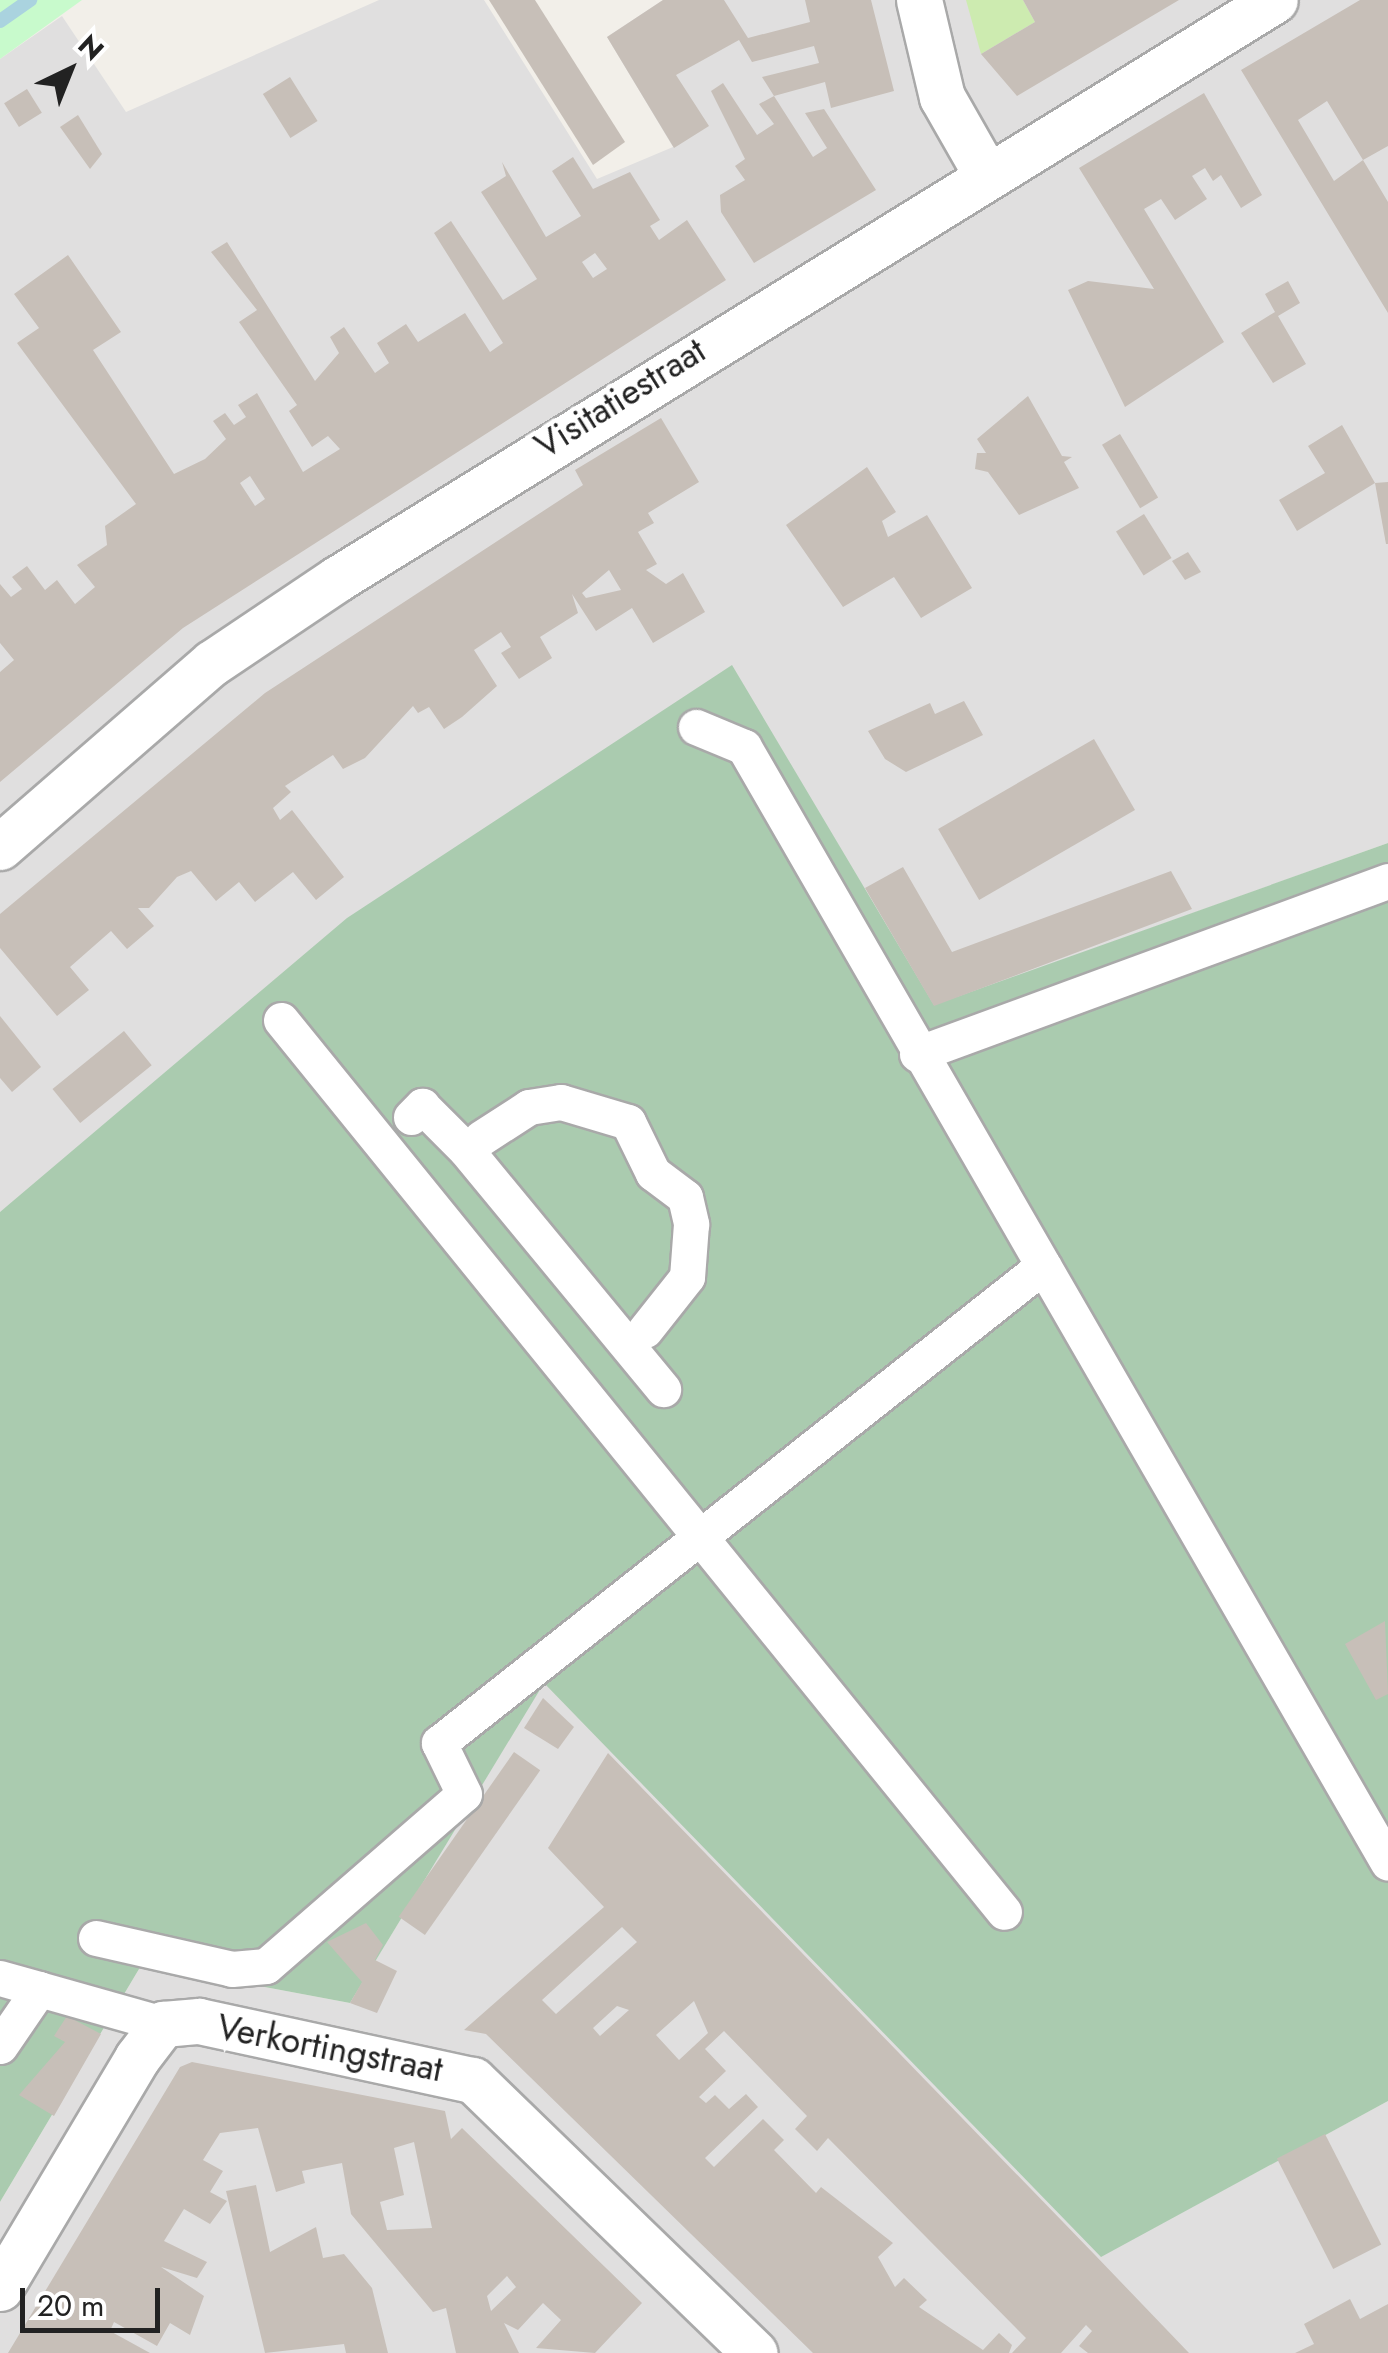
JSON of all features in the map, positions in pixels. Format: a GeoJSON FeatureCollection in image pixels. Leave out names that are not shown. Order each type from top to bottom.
{"type":"FeatureCollection","features":[{"type":"Feature","properties":{"kind":"street"},"geometry":{"type":"LineString","coordinates":[[919,0],[942,97],[986,176]]}},
{"type":"Feature","properties":{"kind":"street","name":"Visitatiestraat"},"geometry":{"type":"LineString","coordinates":[[0,847],[228,653],[608,404],[1276,0]]}},
{"type":"Feature","properties":{"kind":"street"},"geometry":{"type":"LineString","coordinates":[[696,727],[744,746],[917,1054],[1388,1863]]}},
{"type":"Feature","properties":{"kind":"street"},"geometry":{"type":"LineString","coordinates":[[917,1054],[1388,882]]}},
{"type":"Feature","properties":{"kind":"street"},"geometry":{"type":"LineString","coordinates":[[281,1020],[512,1257],[701,1533],[1004,1912]]}},
{"type":"Feature","properties":{"kind":"street"},"geometry":{"type":"LineString","coordinates":[[473,1145],[529,1107],[561,1102],[628,1122],[653,1172],[685,1197],[691,1224],[687,1277],[634,1340]]}},
{"type":"Feature","properties":{"kind":"street"},"geometry":{"type":"LineString","coordinates":[[393,1133],[422,1106],[473,1145],[512,1257],[634,1340],[663,1389]]}},
{"type":"Feature","properties":{"kind":"street"},"geometry":{"type":"LineString","coordinates":[[96,1938],[232,1969],[266,1966],[464,1794],[439,1743],[1043,1266]]}},
{"type":"Feature","properties":{"kind":"street"},"geometry":{"type":"LineString","coordinates":[[0,1978],[163,2024],[0,2288]]}},
{"type":"Feature","properties":{"kind":"street"},"geometry":{"type":"LineString","coordinates":[[0,2046],[39,1988]]}},
{"type":"Feature","properties":{"kind":"street","name":"Verkortingstraat"},"geometry":{"type":"LineString","coordinates":[[163,2024],[199,2022],[473,2080],[755,2353]]}},
{"type":"Feature","properties":{"kind":"shaded area"},"geometry":{"type":"Polygon","coordinates":[[[379,0],[484,0],[597,179],[673,147],[607,37],[663,0],[1388,0],[1388,843],[934,1006],[732,666],[0,1212],[0,59],[62,16],[126,112],[379,0]]]}},
{"type":"Feature","properties":{"kind":"shaded area"},"geometry":{"type":"Polygon","coordinates":[[[544,1682],[1101,2256],[1388,2101],[1388,2353],[0,2353],[0,2202],[142,1964],[350,2003],[544,1682]]]}},
{"type":"Feature","properties":{"kind":"green space"},"geometry":{"type":"Polygon","coordinates":[[[0,0],[82,0],[0,59],[0,0]]]}},
{"type":"Feature","properties":{"kind":"green space"},"geometry":{"type":"Polygon","coordinates":[[[966,0],[1023,0],[1035,22],[981,54],[966,0]]]}},
{"type":"Feature","properties":{"kind":"green space"},"geometry":{"type":"Polygon","coordinates":[[[732,665],[934,1005],[1388,843],[1388,2101],[1101,2257],[544,1683],[350,2003],[142,1964],[0,2202],[0,1212],[347,918],[732,665]]]}},
{"type":"Feature","properties":{"kind":"building"},"geometry":{"type":"Polygon","coordinates":[[[489,0],[535,0],[625,142],[593,165],[489,0]]]}},
{"type":"Feature","properties":{"kind":"building"},"geometry":{"type":"Polygon","coordinates":[[[663,0],[724,0],[748,38],[810,22],[805,0],[871,0],[894,91],[831,108],[825,82],[774,96],[762,77],[819,63],[814,46],[752,62],[739,40],[676,75],[709,126],[674,148],[607,37],[663,0]]]}},
{"type":"Feature","properties":{"kind":"building"},"geometry":{"type":"Polygon","coordinates":[[[1023,0],[1179,0],[1017,96],[981,54],[1035,22],[1023,0]]]}},
{"type":"Feature","properties":{"kind":"building"},"geometry":{"type":"Polygon","coordinates":[[[1360,0],[1388,0],[1388,146],[1363,160],[1388,202],[1388,313],[1241,70],[1360,0]],[[1327,101],[1298,120],[1334,181],[1363,160],[1327,101]]]}},
{"type":"Feature","properties":{"kind":"building"},"geometry":{"type":"Polygon","coordinates":[[[290,77],[318,121],[290,138],[263,94],[290,77]]]}},
{"type":"Feature","properties":{"kind":"building"},"geometry":{"type":"Polygon","coordinates":[[[723,83],[757,135],[774,124],[759,104],[774,96],[813,157],[827,148],[805,113],[824,109],[876,190],[754,263],[721,212],[720,195],[745,180],[735,166],[745,159],[711,91],[723,83]]]}},
{"type":"Feature","properties":{"kind":"building"},"geometry":{"type":"Polygon","coordinates":[[[27,89],[42,113],[19,127],[4,103],[27,89]]]}},
{"type":"Feature","properties":{"kind":"building"},"geometry":{"type":"Polygon","coordinates":[[[1204,93],[1262,195],[1241,208],[1221,175],[1213,181],[1205,168],[1192,176],[1207,199],[1175,220],[1161,199],[1144,209],[1224,342],[1125,407],[1068,290],[1088,281],[1154,289],[1079,168],[1204,93]]]}},
{"type":"Feature","properties":{"kind":"building"},"geometry":{"type":"Polygon","coordinates":[[[78,115],[102,154],[90,169],[60,127],[78,115]]]}},
{"type":"Feature","properties":{"kind":"building"},"geometry":{"type":"Polygon","coordinates":[[[573,157],[593,189],[630,172],[660,220],[650,226],[659,240],[687,220],[726,280],[183,628],[0,782],[0,672],[14,660],[0,643],[0,584],[11,597],[22,589],[12,577],[27,566],[45,590],[57,580],[75,604],[95,587],[77,565],[107,545],[105,526],[136,504],[17,343],[39,328],[14,294],[68,255],[121,332],[93,350],[174,474],[205,459],[226,439],[213,421],[225,413],[234,425],[246,417],[238,405],[257,393],[303,472],[340,449],[328,436],[312,447],[289,411],[297,405],[239,322],[257,310],[211,252],[227,242],[315,381],[339,353],[330,337],[344,327],[375,373],[389,363],[377,343],[406,324],[418,342],[465,313],[490,352],[503,343],[434,233],[451,221],[503,300],[537,279],[481,192],[506,176],[502,162],[546,237],[581,216],[552,171],[573,157]],[[595,253],[582,262],[593,278],[607,269],[595,253]],[[250,476],[240,483],[255,506],[265,499],[250,476]]]}},
{"type":"Feature","properties":{"kind":"building"},"geometry":{"type":"Polygon","coordinates":[[[1288,281],[1300,303],[1278,316],[1306,364],[1273,383],[1241,333],[1275,312],[1265,294],[1288,281]]]}},
{"type":"Feature","properties":{"kind":"building"},"geometry":{"type":"Polygon","coordinates":[[[1028,396],[1062,456],[1072,457],[1064,462],[1079,488],[1019,515],[988,472],[975,469],[977,453],[986,453],[977,439],[1028,396]]]}},
{"type":"Feature","properties":{"kind":"building"},"geometry":{"type":"Polygon","coordinates":[[[661,418],[699,482],[648,513],[654,523],[638,532],[657,564],[646,570],[666,584],[683,573],[705,612],[653,643],[632,608],[596,631],[572,594],[578,613],[540,637],[552,658],[519,679],[501,653],[511,647],[501,632],[474,650],[497,686],[462,717],[444,729],[429,707],[418,713],[413,706],[365,758],[343,769],[333,755],[285,786],[291,792],[273,808],[280,820],[292,810],[344,877],[316,900],[293,872],[255,902],[239,882],[216,901],[191,871],[177,877],[149,908],[138,908],[154,926],[127,949],[111,931],[70,967],[89,990],[57,1016],[0,948],[0,914],[265,693],[583,485],[575,470],[661,418]],[[609,570],[582,593],[586,598],[621,590],[609,570]]]}},
{"type":"Feature","properties":{"kind":"building"},"geometry":{"type":"Polygon","coordinates":[[[1342,425],[1375,483],[1297,531],[1279,500],[1325,473],[1308,446],[1342,425]]]}},
{"type":"Feature","properties":{"kind":"building"},"geometry":{"type":"Polygon","coordinates":[[[1120,434],[1158,497],[1140,508],[1102,445],[1120,434]]]}},
{"type":"Feature","properties":{"kind":"building"},"geometry":{"type":"Polygon","coordinates":[[[867,467],[896,512],[882,521],[888,537],[927,515],[972,588],[921,618],[894,577],[843,607],[786,525],[867,467]]]}},
{"type":"Feature","properties":{"kind":"building"},"geometry":{"type":"Polygon","coordinates":[[[1388,482],[1388,544],[1386,544],[1375,483],[1388,482]]]}},
{"type":"Feature","properties":{"kind":"building"},"geometry":{"type":"Polygon","coordinates":[[[1144,514],[1172,558],[1144,576],[1116,531],[1144,514]]]}},
{"type":"Feature","properties":{"kind":"building"},"geometry":{"type":"Polygon","coordinates":[[[1188,552],[1201,572],[1185,580],[1172,561],[1188,552]]]}},
{"type":"Feature","properties":{"kind":"building"},"geometry":{"type":"Polygon","coordinates":[[[964,701],[983,735],[906,772],[885,759],[868,731],[930,703],[935,714],[964,701]]]}},
{"type":"Feature","properties":{"kind":"building"},"geometry":{"type":"Polygon","coordinates":[[[1094,739],[1135,810],[979,900],[938,829],[1094,739]]]}},
{"type":"Feature","properties":{"kind":"building"},"geometry":{"type":"Polygon","coordinates":[[[903,867],[952,952],[1171,871],[1192,909],[934,1006],[865,888],[903,867]]]}},
{"type":"Feature","properties":{"kind":"building"},"geometry":{"type":"Polygon","coordinates":[[[0,1016],[41,1067],[12,1092],[0,1078],[0,1016]]]}},
{"type":"Feature","properties":{"kind":"building"},"geometry":{"type":"Polygon","coordinates":[[[124,1031],[152,1065],[80,1123],[53,1089],[124,1031]]]}},
{"type":"Feature","properties":{"kind":"building"},"geometry":{"type":"Polygon","coordinates":[[[1385,1621],[1388,1694],[1376,1700],[1345,1644],[1385,1621]]]}},
{"type":"Feature","properties":{"kind":"building"},"geometry":{"type":"Polygon","coordinates":[[[543,1698],[574,1727],[558,1749],[524,1728],[543,1698]]]}},
{"type":"Feature","properties":{"kind":"building"},"geometry":{"type":"Polygon","coordinates":[[[514,1752],[540,1770],[425,1935],[399,1917],[514,1752]]]}},
{"type":"Feature","properties":{"kind":"building"},"geometry":{"type":"Polygon","coordinates":[[[608,1753],[1189,2353],[1088,2353],[1079,2346],[1092,2331],[1086,2325],[1061,2353],[1012,2353],[1026,2338],[828,2138],[817,2151],[795,2129],[807,2116],[724,2031],[705,2049],[726,2071],[699,2097],[706,2103],[715,2095],[729,2109],[746,2094],[758,2107],[705,2158],[714,2167],[763,2119],[784,2140],[774,2150],[816,2193],[821,2187],[893,2243],[878,2257],[895,2287],[904,2278],[927,2300],[919,2307],[983,2350],[999,2333],[1012,2345],[1009,2353],[813,2353],[486,2034],[464,2030],[604,1907],[548,1848],[608,1753]],[[622,1927],[542,2000],[556,2014],[637,1942],[622,1927]],[[694,2001],[656,2035],[679,2060],[708,2033],[694,2001]],[[617,2006],[593,2028],[600,2036],[629,2010],[617,2006]]]}},
{"type":"Feature","properties":{"kind":"building"},"geometry":{"type":"Polygon","coordinates":[[[366,1923],[383,1945],[375,1960],[397,1971],[377,2013],[350,2003],[362,1982],[327,1942],[366,1923]]]}},
{"type":"Feature","properties":{"kind":"building"},"geometry":{"type":"Polygon","coordinates":[[[67,2016],[101,2034],[54,2116],[19,2095],[65,2042],[54,2036],[67,2016]]]}},
{"type":"Feature","properties":{"kind":"building"},"geometry":{"type":"Polygon","coordinates":[[[192,2062],[445,2111],[451,2139],[462,2128],[642,2303],[595,2353],[536,2348],[561,2320],[543,2303],[518,2330],[504,2323],[519,2353],[456,2353],[446,2308],[433,2312],[351,2214],[342,2163],[302,2171],[305,2183],[276,2192],[258,2128],[220,2133],[203,2160],[223,2171],[210,2192],[227,2201],[210,2224],[184,2209],[164,2241],[207,2262],[197,2278],[161,2267],[204,2296],[190,2335],[170,2323],[157,2346],[114,2322],[110,2331],[150,2353],[8,2353],[180,2067],[192,2062]],[[414,2142],[394,2148],[404,2195],[380,2202],[387,2230],[432,2228],[414,2142]],[[507,2276],[487,2296],[491,2311],[516,2287],[507,2276]]]}},
{"type":"Feature","properties":{"kind":"building"},"geometry":{"type":"Polygon","coordinates":[[[1325,2134],[1381,2244],[1333,2269],[1277,2159],[1325,2134]]]}},
{"type":"Feature","properties":{"kind":"building"},"geometry":{"type":"Polygon","coordinates":[[[256,2185],[270,2252],[316,2227],[323,2258],[344,2254],[372,2288],[388,2353],[346,2353],[344,2344],[265,2353],[226,2191],[256,2185]]]}},
{"type":"Feature","properties":{"kind":"building"},"geometry":{"type":"Polygon","coordinates":[[[1350,2299],[1360,2319],[1388,2304],[1388,2353],[1295,2353],[1314,2344],[1304,2324],[1350,2299]]]}},
{"type":"Feature","properties":{"kind":"waterway"},"geometry":{"type":"LineString","coordinates":[[0,21],[30,0]]}}]}
